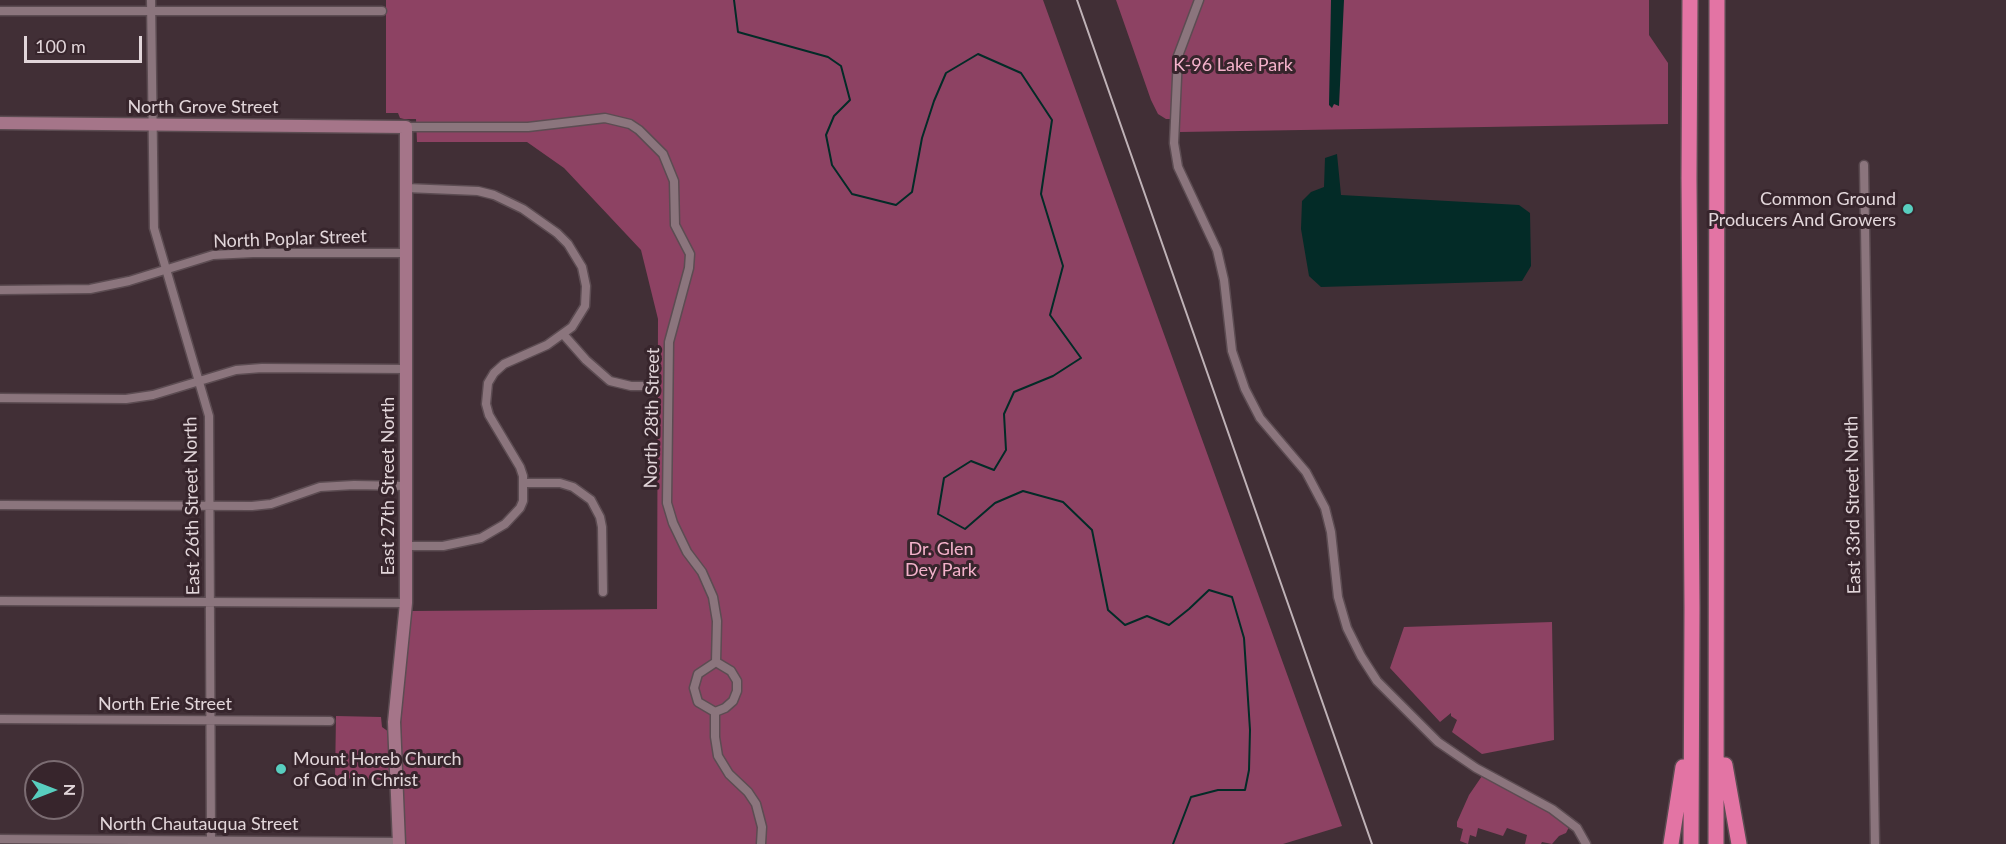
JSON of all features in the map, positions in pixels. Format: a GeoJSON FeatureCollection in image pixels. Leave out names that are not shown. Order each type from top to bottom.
{"type":"FeatureCollection","features":[{"type":"Feature","properties":{"kind":"highway"},"geometry":{"type":"LineString","coordinates":[[1682,0],[1690,74]]}},
{"type":"Feature","properties":{"kind":"highway"},"geometry":{"type":"LineString","coordinates":[[1690,0],[1691,844]]}},
{"type":"Feature","properties":{"kind":"highway"},"geometry":{"type":"LineString","coordinates":[[1716,844],[1717,0]]}},
{"type":"Feature","properties":{"kind":"highway"},"geometry":{"type":"LineString","coordinates":[[1671,844],[1681,785],[1688,717],[1692,608]]}},
{"type":"Feature","properties":{"kind":"highway"},"geometry":{"type":"LineString","coordinates":[[1717,687],[1726,778],[1739,844]]}},
{"type":"Feature","properties":{"kind":"street","name":"East 26th Street North"},"geometry":{"type":"LineString","coordinates":[[151,0],[154,228],[209,416],[211,840]]}},
{"type":"Feature","properties":{"kind":"street"},"geometry":{"type":"LineString","coordinates":[[1199,0],[1178,56],[1174,143],[1178,167],[1217,250],[1224,280],[1232,351],[1245,389],[1260,418],[1306,472],[1325,508],[1331,532],[1338,597],[1347,628],[1360,656],[1377,681],[1438,742],[1476,768],[1552,809],[1577,828],[1586,844]]}},
{"type":"Feature","properties":{"kind":"street"},"geometry":{"type":"LineString","coordinates":[[0,11],[382,11]]}},
{"type":"Feature","properties":{"kind":"street","name":"North 28th Street"},"geometry":{"type":"LineString","coordinates":[[406,127],[528,127],[605,118],[630,124],[663,154],[674,181],[675,225],[690,254],[689,268],[669,342],[667,503],[673,523],[687,552],[702,572],[713,597],[717,621],[716,662]]}},
{"type":"Feature","properties":{"kind":"street","name":"North Grove Street"},"geometry":{"type":"LineString","coordinates":[[0,123],[406,127]]}},
{"type":"Feature","properties":{"kind":"street","name":"East 27th Street North"},"geometry":{"type":"LineString","coordinates":[[399,843],[394,722],[406,603],[406,127]]}},
{"type":"Feature","properties":{"kind":"street","name":"East 33rd Street North"},"geometry":{"type":"LineString","coordinates":[[1864,165],[1875,844]]}},
{"type":"Feature","properties":{"kind":"street"},"geometry":{"type":"LineString","coordinates":[[406,188],[458,188],[494,195],[523,209],[568,244],[582,267],[586,286],[585,306],[572,327],[547,345],[504,364],[488,383],[486,404],[489,415],[520,467],[524,483],[523,501],[520,508],[514,516],[481,538],[443,546],[406,546]]}},
{"type":"Feature","properties":{"kind":"street","name":"North Poplar Street"},"geometry":{"type":"LineString","coordinates":[[0,290],[90,289],[129,281],[223,254],[406,253]]}},
{"type":"Feature","properties":{"kind":"street"},"geometry":{"type":"LineString","coordinates":[[564,334],[586,360],[610,381],[631,386],[644,386]]}},
{"type":"Feature","properties":{"kind":"street"},"geometry":{"type":"LineString","coordinates":[[0,398],[126,399],[153,395],[236,370],[262,368],[406,369]]}},
{"type":"Feature","properties":{"kind":"street"},"geometry":{"type":"LineString","coordinates":[[524,483],[560,483],[573,487],[591,500],[600,517],[602,527],[603,592]]}},
{"type":"Feature","properties":{"kind":"street"},"geometry":{"type":"LineString","coordinates":[[0,505],[271,504],[320,487],[406,486]]}},
{"type":"Feature","properties":{"kind":"street"},"geometry":{"type":"LineString","coordinates":[[0,601],[406,603]]}},
{"type":"Feature","properties":{"kind":"street"},"geometry":{"type":"LineString","coordinates":[[716,662],[731,671],[737,681],[737,691],[733,701],[725,708],[715,712],[698,702],[694,688],[698,674],[716,662]]}},
{"type":"Feature","properties":{"kind":"street"},"geometry":{"type":"LineString","coordinates":[[715,712],[718,756],[729,774],[748,792],[756,804],[762,827],[761,844]]}},
{"type":"Feature","properties":{"kind":"street","name":"North Erie Street"},"geometry":{"type":"LineString","coordinates":[[0,719],[330,721]]}},
{"type":"Feature","properties":{"kind":"street","name":"North Chautauqua Street"},"geometry":{"type":"LineString","coordinates":[[0,839],[399,843]]}},
{"type":"Feature","properties":{"kind":"green space","name":"Dr. Glen Dey Park"},"geometry":{"type":"Polygon","coordinates":[[[386,0],[1043,0],[1342,826],[1283,844],[402,844],[401,708],[412,611],[657,609],[658,319],[641,250],[564,168],[527,142],[417,142],[416,119],[400,118],[398,113],[386,113],[386,0]]]}},
{"type":"Feature","properties":{"kind":"green space","name":"K-96 Lake Park"},"geometry":{"type":"Polygon","coordinates":[[[1116,0],[1649,0],[1649,35],[1668,63],[1668,124],[1180,132],[1180,119],[1166,119],[1158,114],[1151,100],[1116,0]]]}},
{"type":"Feature","properties":{"kind":"green space"},"geometry":{"type":"Polygon","coordinates":[[[1552,622],[1554,740],[1482,754],[1452,732],[1457,720],[1451,716],[1451,713],[1440,722],[1390,668],[1404,627],[1552,622]]]}},
{"type":"Feature","properties":{"kind":"green space"},"geometry":{"type":"Polygon","coordinates":[[[336,716],[381,717],[382,727],[389,732],[390,780],[335,778],[336,716]]]}},
{"type":"Feature","properties":{"kind":"green space"},"geometry":{"type":"Polygon","coordinates":[[[1482,776],[1562,820],[1569,827],[1566,833],[1559,836],[1552,844],[1542,842],[1541,844],[1525,844],[1527,835],[1507,828],[1503,836],[1478,828],[1476,837],[1470,835],[1468,844],[1460,841],[1463,829],[1457,827],[1457,822],[1469,795],[1482,776]]]}},
{"type":"Feature","properties":{"kind":"shaded area"},"geometry":{"type":"Polygon","coordinates":[[[1331,0],[1344,0],[1339,106],[1334,104],[1332,108],[1329,105],[1331,0]]]}},
{"type":"Feature","properties":{"kind":"shaded area"},"geometry":{"type":"Polygon","coordinates":[[[1337,154],[1341,195],[1519,205],[1530,213],[1531,266],[1522,281],[1321,287],[1309,276],[1301,229],[1302,201],[1311,192],[1324,187],[1325,158],[1337,154]]]}},
{"type":"Feature","properties":{"kind":"waterway"},"geometry":{"type":"LineString","coordinates":[[734,0],[738,32],[828,57],[841,66],[850,100],[834,116],[826,135],[832,165],[852,194],[896,205],[912,192],[922,138],[946,73],[978,54],[1021,73],[1052,120],[1041,194],[1063,266],[1050,315],[1081,358],[1053,376],[1014,392],[1004,414],[1006,450],[994,470],[971,461],[944,478],[938,514],[965,529],[995,503],[1023,491],[1063,502],[1092,530],[1108,610],[1125,625],[1147,616],[1169,625],[1209,590],[1232,597],[1244,638],[1250,730],[1249,770],[1245,790],[1218,790],[1191,797],[1173,844]]}},
{"type":"Feature","properties":{"kind":"railway"},"geometry":{"type":"LineString","coordinates":[[1077,0],[1372,844]]}},
{"type":"Feature","properties":{"kind":"place","name":"Common Ground Producers And Growers"},"geometry":{"type":"Point","coordinates":[1908,209]}},
{"type":"Feature","properties":{"kind":"place","name":"Mount Horeb Church of God in Christ"},"geometry":{"type":"Point","coordinates":[281,769]}}]}
